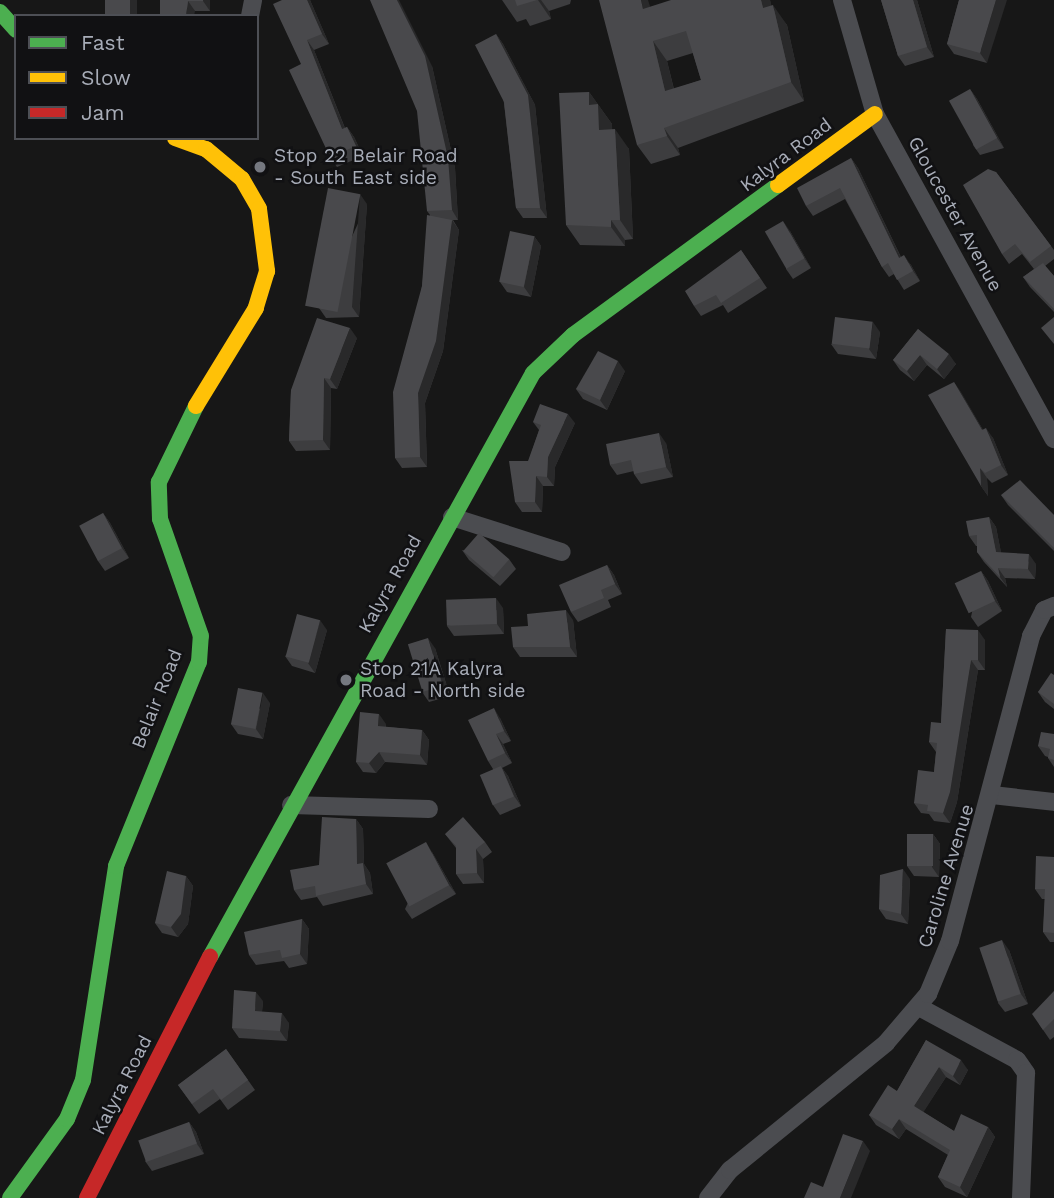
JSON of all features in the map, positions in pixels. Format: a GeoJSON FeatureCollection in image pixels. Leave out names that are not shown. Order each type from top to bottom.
{"type":"FeatureCollection","features":[{"type":"Feature","properties":{"kind":"street","name":"Gloucester Avenue"},"geometry":{"type":"LineString","coordinates":[[842,0],[875,114],[1054,439]]}},
{"type":"Feature","properties":{"kind":"street"},"geometry":{"type":"LineString","coordinates":[[0,12],[14,28]]}},
{"type":"Feature","properties":{"kind":"street","name":"Kalyra Road"},"geometry":{"type":"LineString","coordinates":[[86,1198],[291,805],[533,373],[556,349],[875,114]]}},
{"type":"Feature","properties":{"kind":"street","name":"Belair Road"},"geometry":{"type":"LineString","coordinates":[[10,1198],[67,1119],[83,1080],[116,866],[199,662],[193,600],[160,519],[159,482],[170,449],[256,308],[267,243],[242,179],[208,144],[186,140]]}},
{"type":"Feature","properties":{"kind":"street"},"geometry":{"type":"LineString","coordinates":[[452,517],[562,552]]}},
{"type":"Feature","properties":{"kind":"street","name":"Caroline Avenue"},"geometry":{"type":"LineString","coordinates":[[708,1198],[730,1170],[886,1043],[919,1007],[950,941],[992,795],[1031,636],[1044,610],[1054,606]]}},
{"type":"Feature","properties":{"kind":"street"},"geometry":{"type":"LineString","coordinates":[[992,795],[1054,802]]}},
{"type":"Feature","properties":{"kind":"street"},"geometry":{"type":"LineString","coordinates":[[291,805],[429,809]]}},
{"type":"Feature","properties":{"kind":"street"},"geometry":{"type":"LineString","coordinates":[[919,1007],[1017,1060],[1026,1073],[1021,1198]]}},
{"type":"Feature","properties":{"kind":"building"},"geometry":{"type":"Polygon","coordinates":[[[105,0],[130,0],[130,14],[105,14],[105,0]]]}},
{"type":"Feature","properties":{"kind":"building"},"geometry":{"type":"Polygon","coordinates":[[[160,0],[203,0],[188,1],[186,14],[160,14],[160,0]]]}},
{"type":"Feature","properties":{"kind":"building"},"geometry":{"type":"Polygon","coordinates":[[[282,0],[307,0],[322,34],[307,40],[342,129],[347,127],[356,146],[330,157],[289,70],[301,64],[273,4],[282,0]]]}},
{"type":"Feature","properties":{"kind":"building"},"geometry":{"type":"Polygon","coordinates":[[[370,0],[397,0],[425,56],[448,158],[452,210],[427,211],[417,111],[370,0]]]}},
{"type":"Feature","properties":{"kind":"building"},"geometry":{"type":"Polygon","coordinates":[[[515,0],[537,0],[517,6],[515,0]]]}},
{"type":"Feature","properties":{"kind":"building"},"geometry":{"type":"Polygon","coordinates":[[[599,0],[641,0],[643,9],[671,0],[761,0],[763,8],[773,5],[791,82],[664,128],[667,136],[637,145],[599,0]],[[686,31],[653,41],[665,91],[701,80],[686,31]]]}},
{"type":"Feature","properties":{"kind":"building"},"geometry":{"type":"Polygon","coordinates":[[[881,0],[913,0],[927,47],[898,56],[881,0]]]}},
{"type":"Feature","properties":{"kind":"building"},"geometry":{"type":"Polygon","coordinates":[[[959,0],[996,0],[980,53],[947,44],[959,0]]]}},
{"type":"Feature","properties":{"kind":"building"},"geometry":{"type":"Polygon","coordinates":[[[496,34],[528,95],[540,208],[516,208],[504,102],[475,45],[496,34]]]}},
{"type":"Feature","properties":{"kind":"building"},"geometry":{"type":"Polygon","coordinates":[[[970,89],[997,138],[976,150],[949,101],[970,89]]]}},
{"type":"Feature","properties":{"kind":"building"},"geometry":{"type":"Polygon","coordinates":[[[589,92],[589,105],[598,104],[599,130],[615,129],[620,220],[611,220],[611,227],[566,225],[559,93],[589,92]]]}},
{"type":"Feature","properties":{"kind":"building"},"geometry":{"type":"Polygon","coordinates":[[[851,158],[899,258],[904,255],[913,271],[897,280],[888,263],[882,267],[840,188],[806,206],[797,188],[851,158]]]}},
{"type":"Feature","properties":{"kind":"building"},"geometry":{"type":"Polygon","coordinates":[[[988,169],[996,172],[1051,246],[1030,262],[1015,244],[1002,254],[963,185],[988,169]]]}},
{"type":"Feature","properties":{"kind":"building"},"geometry":{"type":"Polygon","coordinates":[[[328,188],[360,194],[337,312],[305,306],[328,188]]]}},
{"type":"Feature","properties":{"kind":"building"},"geometry":{"type":"Polygon","coordinates":[[[427,215],[452,220],[436,341],[418,393],[420,457],[395,458],[393,392],[422,286],[427,215]]]}},
{"type":"Feature","properties":{"kind":"building"},"geometry":{"type":"Polygon","coordinates":[[[783,221],[804,258],[786,269],[765,232],[783,221]]]}},
{"type":"Feature","properties":{"kind":"building"},"geometry":{"type":"Polygon","coordinates":[[[510,231],[534,236],[524,287],[499,282],[510,231]]]}},
{"type":"Feature","properties":{"kind":"building"},"geometry":{"type":"Polygon","coordinates":[[[741,250],[760,278],[721,303],[716,295],[694,306],[685,291],[741,250]]]}},
{"type":"Feature","properties":{"kind":"building"},"geometry":{"type":"Polygon","coordinates":[[[1043,263],[1054,276],[1054,309],[1023,277],[1043,263]]]}},
{"type":"Feature","properties":{"kind":"building"},"geometry":{"type":"Polygon","coordinates":[[[835,317],[873,322],[869,348],[832,344],[835,317]]]}},
{"type":"Feature","properties":{"kind":"building"},"geometry":{"type":"Polygon","coordinates":[[[1054,317],[1054,344],[1041,328],[1054,317]]]}},
{"type":"Feature","properties":{"kind":"building"},"geometry":{"type":"Polygon","coordinates":[[[317,318],[350,328],[330,379],[324,378],[323,440],[289,441],[291,390],[317,318]]]}},
{"type":"Feature","properties":{"kind":"building"},"geometry":{"type":"Polygon","coordinates":[[[918,329],[949,354],[937,369],[920,355],[907,371],[893,360],[918,329]]]}},
{"type":"Feature","properties":{"kind":"building"},"geometry":{"type":"Polygon","coordinates":[[[598,351],[618,361],[600,400],[576,389],[598,351]]]}},
{"type":"Feature","properties":{"kind":"building"},"geometry":{"type":"Polygon","coordinates":[[[954,382],[982,430],[986,428],[1001,465],[985,473],[980,468],[981,486],[928,395],[954,382]]]}},
{"type":"Feature","properties":{"kind":"building"},"geometry":{"type":"Polygon","coordinates":[[[540,404],[568,414],[548,457],[547,477],[536,476],[535,502],[515,502],[509,461],[528,461],[541,425],[533,422],[540,404]]]}},
{"type":"Feature","properties":{"kind":"building"},"geometry":{"type":"Polygon","coordinates":[[[659,433],[666,467],[634,474],[631,460],[610,465],[606,444],[659,433]]]}},
{"type":"Feature","properties":{"kind":"building"},"geometry":{"type":"Polygon","coordinates":[[[1020,480],[1054,515],[1054,548],[1001,495],[1020,480]]]}},
{"type":"Feature","properties":{"kind":"building"},"geometry":{"type":"Polygon","coordinates":[[[103,513],[122,548],[98,561],[79,526],[103,513]]]}},
{"type":"Feature","properties":{"kind":"building"},"geometry":{"type":"Polygon","coordinates":[[[989,517],[996,552],[1029,554],[1028,569],[998,568],[1000,577],[977,552],[977,535],[969,536],[966,521],[989,517]]]}},
{"type":"Feature","properties":{"kind":"building"},"geometry":{"type":"Polygon","coordinates":[[[479,533],[509,559],[493,577],[463,551],[479,533]]]}},
{"type":"Feature","properties":{"kind":"building"},"geometry":{"type":"Polygon","coordinates":[[[607,565],[615,584],[601,590],[604,598],[571,612],[559,585],[607,565]]]}},
{"type":"Feature","properties":{"kind":"building"},"geometry":{"type":"Polygon","coordinates":[[[981,571],[995,601],[969,613],[955,583],[981,571]]]}},
{"type":"Feature","properties":{"kind":"building"},"geometry":{"type":"Polygon","coordinates":[[[496,598],[497,624],[447,626],[446,600],[496,598]]]}},
{"type":"Feature","properties":{"kind":"building"},"geometry":{"type":"Polygon","coordinates":[[[566,610],[570,647],[513,647],[511,627],[528,626],[527,614],[566,610]]]}},
{"type":"Feature","properties":{"kind":"building"},"geometry":{"type":"Polygon","coordinates":[[[297,614],[320,620],[309,663],[286,657],[297,614]]]}},
{"type":"Feature","properties":{"kind":"building"},"geometry":{"type":"Polygon","coordinates":[[[946,629],[978,630],[978,660],[971,660],[950,792],[943,813],[927,811],[928,805],[914,803],[918,770],[934,772],[937,743],[929,742],[931,722],[941,723],[946,629]]]}},
{"type":"Feature","properties":{"kind":"building"},"geometry":{"type":"Polygon","coordinates":[[[428,638],[443,686],[423,692],[408,644],[428,638]]]}},
{"type":"Feature","properties":{"kind":"building"},"geometry":{"type":"Polygon","coordinates":[[[1051,673],[1054,675],[1054,704],[1038,692],[1051,673]]]}},
{"type":"Feature","properties":{"kind":"building"},"geometry":{"type":"Polygon","coordinates":[[[238,688],[263,693],[255,729],[231,724],[238,688]]]}},
{"type":"Feature","properties":{"kind":"building"},"geometry":{"type":"Polygon","coordinates":[[[494,708],[504,731],[496,734],[505,753],[488,761],[468,720],[494,708]]]}},
{"type":"Feature","properties":{"kind":"building"},"geometry":{"type":"Polygon","coordinates":[[[360,712],[379,714],[378,726],[422,730],[420,755],[379,752],[369,763],[356,762],[360,712]]]}},
{"type":"Feature","properties":{"kind":"building"},"geometry":{"type":"Polygon","coordinates":[[[1041,732],[1054,734],[1054,760],[1048,758],[1050,749],[1038,746],[1041,732]]]}},
{"type":"Feature","properties":{"kind":"building"},"geometry":{"type":"Polygon","coordinates":[[[501,766],[514,796],[493,805],[480,775],[501,766]]]}},
{"type":"Feature","properties":{"kind":"building"},"geometry":{"type":"Polygon","coordinates":[[[322,817],[356,819],[357,864],[363,863],[366,884],[316,896],[315,886],[294,890],[290,870],[319,865],[322,817]]]}},
{"type":"Feature","properties":{"kind":"building"},"geometry":{"type":"Polygon","coordinates":[[[463,817],[485,842],[476,849],[477,873],[456,874],[456,846],[445,834],[463,817]]]}},
{"type":"Feature","properties":{"kind":"building"},"geometry":{"type":"Polygon","coordinates":[[[907,834],[933,834],[933,866],[907,866],[907,834]]]}},
{"type":"Feature","properties":{"kind":"building"},"geometry":{"type":"Polygon","coordinates":[[[426,842],[449,885],[409,906],[386,863],[426,842]]]}},
{"type":"Feature","properties":{"kind":"building"},"geometry":{"type":"Polygon","coordinates":[[[1036,856],[1054,857],[1054,933],[1043,932],[1045,889],[1035,889],[1036,856]]]}},
{"type":"Feature","properties":{"kind":"building"},"geometry":{"type":"Polygon","coordinates":[[[903,869],[901,914],[879,909],[880,875],[903,869]]]}},
{"type":"Feature","properties":{"kind":"building"},"geometry":{"type":"Polygon","coordinates":[[[167,871],[186,876],[181,914],[171,927],[155,923],[167,871]]]}},
{"type":"Feature","properties":{"kind":"building"},"geometry":{"type":"Polygon","coordinates":[[[302,919],[300,954],[282,958],[280,950],[249,955],[244,932],[302,919]]]}},
{"type":"Feature","properties":{"kind":"building"},"geometry":{"type":"Polygon","coordinates":[[[1002,940],[1021,994],[998,1002],[979,948],[1002,940]]]}},
{"type":"Feature","properties":{"kind":"building"},"geometry":{"type":"Polygon","coordinates":[[[234,990],[256,992],[255,1011],[282,1013],[280,1031],[232,1028],[234,990]]]}},
{"type":"Feature","properties":{"kind":"building"},"geometry":{"type":"Polygon","coordinates":[[[1054,991],[1054,1019],[1043,1030],[1032,1014],[1054,991]]]}},
{"type":"Feature","properties":{"kind":"building"},"geometry":{"type":"Polygon","coordinates":[[[926,1040],[961,1060],[953,1076],[939,1067],[914,1106],[954,1131],[961,1114],[988,1127],[960,1187],[938,1177],[950,1150],[899,1119],[892,1129],[869,1115],[888,1085],[897,1091],[926,1040]]]}},
{"type":"Feature","properties":{"kind":"building"},"geometry":{"type":"Polygon","coordinates":[[[226,1049],[248,1080],[221,1100],[213,1089],[192,1104],[178,1085],[226,1049]]]}},
{"type":"Feature","properties":{"kind":"building"},"geometry":{"type":"Polygon","coordinates":[[[189,1122],[197,1144],[146,1162],[138,1140],[189,1122]]]}},
{"type":"Feature","properties":{"kind":"building"},"geometry":{"type":"Polygon","coordinates":[[[843,1134],[863,1141],[840,1198],[804,1198],[811,1182],[823,1187],[843,1134]]]}},
{"type":"Feature","properties":{"kind":"traffic: fast"},"geometry":{"type":"LineString","coordinates":[[0,12],[14,28]]}},
{"type":"Feature","properties":{"kind":"traffic: fast"},"geometry":{"type":"LineString","coordinates":[[210,957],[533,373],[573,335],[778,185]]}},
{"type":"Feature","properties":{"kind":"traffic: fast"},"geometry":{"type":"LineString","coordinates":[[10,1198],[67,1119],[83,1080],[116,866],[199,662],[201,636],[160,519],[159,482],[196,406]]}},
{"type":"Feature","properties":{"kind":"traffic: slow"},"geometry":{"type":"LineString","coordinates":[[778,185],[875,114]]}},
{"type":"Feature","properties":{"kind":"traffic: slow"},"geometry":{"type":"LineString","coordinates":[[181,140],[206,149],[242,179],[259,209],[267,271],[256,308],[196,406]]}},
{"type":"Feature","properties":{"kind":"traffic: jam"},"geometry":{"type":"LineString","coordinates":[[87,1198],[210,957]]}},
{"type":"Feature","properties":{"kind":"place","name":"Stop 22 Belair Road - South East side"},"geometry":{"type":"Point","coordinates":[260,167]}},
{"type":"Feature","properties":{"kind":"place","name":"Stop 21A Kalyra Road - North side"},"geometry":{"type":"Point","coordinates":[346,680]}}]}
